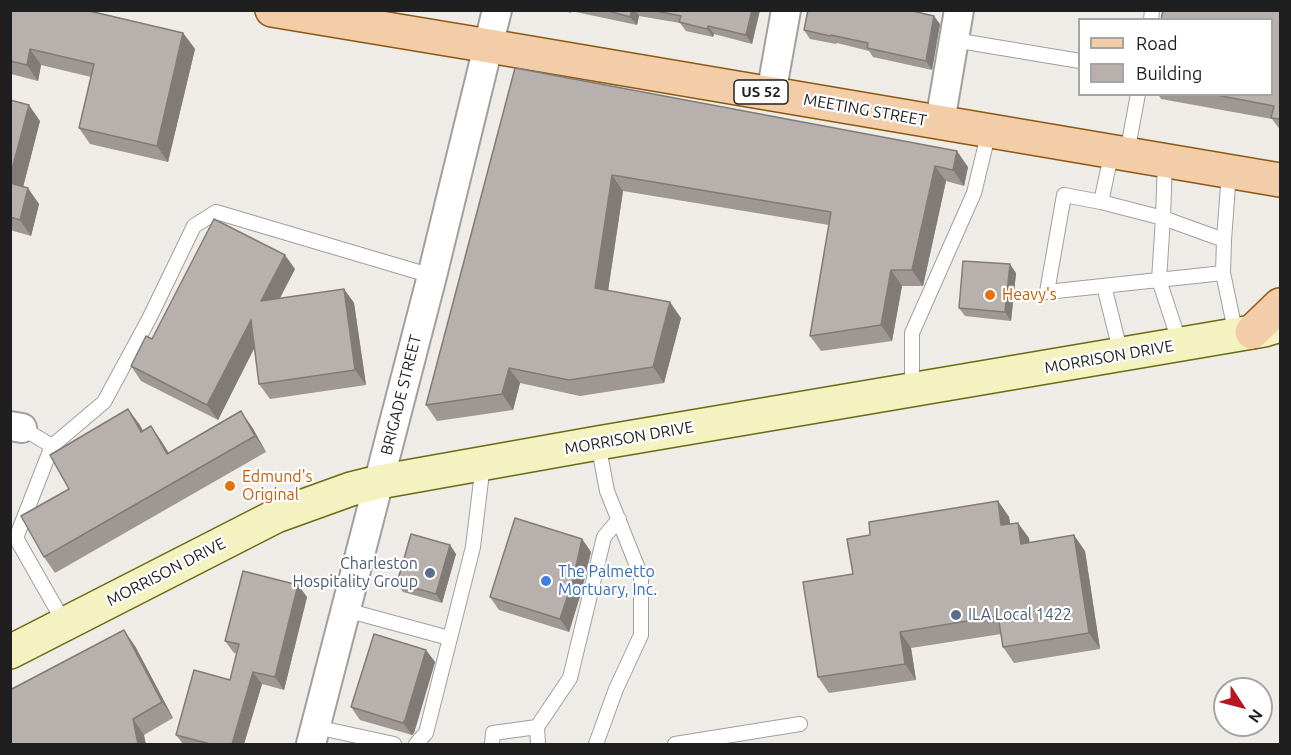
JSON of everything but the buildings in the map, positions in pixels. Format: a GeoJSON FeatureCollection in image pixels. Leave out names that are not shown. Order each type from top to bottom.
{"type":"FeatureCollection","features":[{"type":"Feature","properties":{"kind":"main road","name":"MEETING STREET"},"geometry":{"type":"LineString","coordinates":[[272,10],[1253,176]]}},
{"type":"Feature","properties":{"kind":"main road"},"geometry":{"type":"LineString","coordinates":[[1253,176],[1281,206]]}},
{"type":"Feature","properties":{"kind":"main road"},"geometry":{"type":"LineString","coordinates":[[1256,330],[1281,305]]}},
{"type":"Feature","properties":{"kind":"main road","name":"MORRISON DRIVE"},"geometry":{"type":"LineString","coordinates":[[10,652],[276,516],[351,489],[598,443],[1256,330]]}},
{"type":"Feature","properties":{"kind":"street","name":"BRIGADE STREET"},"geometry":{"type":"LineString","coordinates":[[314,736],[498,10]]}},
{"type":"Feature","properties":{"kind":"street"},"geometry":{"type":"LineString","coordinates":[[771,94],[786,10]]}},
{"type":"Feature","properties":{"kind":"street"},"geometry":{"type":"LineString","coordinates":[[940,122],[959,10]]}},
{"type":"Feature","properties":{"kind":"lane"},"geometry":{"type":"LineString","coordinates":[[954,40],[1078,61]]}},
{"type":"Feature","properties":{"kind":"lane"},"geometry":{"type":"LineString","coordinates":[[1101,202],[1136,96]]}},
{"type":"Feature","properties":{"kind":"lane"},"geometry":{"type":"LineString","coordinates":[[912,390],[912,333],[974,193],[989,131]]}},
{"type":"Feature","properties":{"kind":"lane"},"geometry":{"type":"LineString","coordinates":[[1166,160],[1159,280],[1180,344]]}},
{"type":"Feature","properties":{"kind":"lane"},"geometry":{"type":"LineString","coordinates":[[1253,176],[1224,240],[1223,273],[1256,330]]}},
{"type":"Feature","properties":{"kind":"lane"},"geometry":{"type":"LineString","coordinates":[[1223,273],[1047,292],[1064,195],[1163,218],[1224,240]]}},
{"type":"Feature","properties":{"kind":"lane"},"geometry":{"type":"LineString","coordinates":[[65,624],[16,537],[52,446],[104,402],[149,319],[194,226],[216,212],[432,276]]}},
{"type":"Feature","properties":{"kind":"lane"},"geometry":{"type":"LineString","coordinates":[[1104,286],[1121,354]]}},
{"type":"Feature","properties":{"kind":"lane"},"geometry":{"type":"LineString","coordinates":[[16,427],[52,446]]}},
{"type":"Feature","properties":{"kind":"lane"},"geometry":{"type":"LineString","coordinates":[[596,744],[616,689],[641,635],[641,576],[607,492],[598,443]]}},
{"type":"Feature","properties":{"kind":"lane"},"geometry":{"type":"LineString","coordinates":[[416,744],[426,733],[473,547],[483,464]]}},
{"type":"Feature","properties":{"kind":"lane"},"geometry":{"type":"LineString","coordinates":[[538,744],[537,727],[570,678],[604,537],[619,519]]}},
{"type":"Feature","properties":{"kind":"lane"},"geometry":{"type":"LineString","coordinates":[[346,610],[449,638]]}},
{"type":"Feature","properties":{"kind":"lane"},"geometry":{"type":"LineString","coordinates":[[675,744],[800,724]]}},
{"type":"Feature","properties":{"kind":"lane"},"geometry":{"type":"LineString","coordinates":[[492,744],[493,733],[537,727]]}},
{"type":"Feature","properties":{"kind":"lane"},"geometry":{"type":"LineString","coordinates":[[314,736],[394,744]]}},
{"type":"Feature","properties":{"kind":"place","name":"Heavy's"},"geometry":{"type":"Point","coordinates":[990,295]}},
{"type":"Feature","properties":{"kind":"place","name":"Edmund's Original"},"geometry":{"type":"Point","coordinates":[230,486]}},
{"type":"Feature","properties":{"kind":"place","name":"Charleston Hospitality Group"},"geometry":{"type":"Point","coordinates":[430,573]}},
{"type":"Feature","properties":{"kind":"place","name":"The Palmetto Mortuary, Inc."},"geometry":{"type":"Point","coordinates":[546,581]}},
{"type":"Feature","properties":{"kind":"place","name":"ILA Local 1422"},"geometry":{"type":"Point","coordinates":[956,615]}}]}
